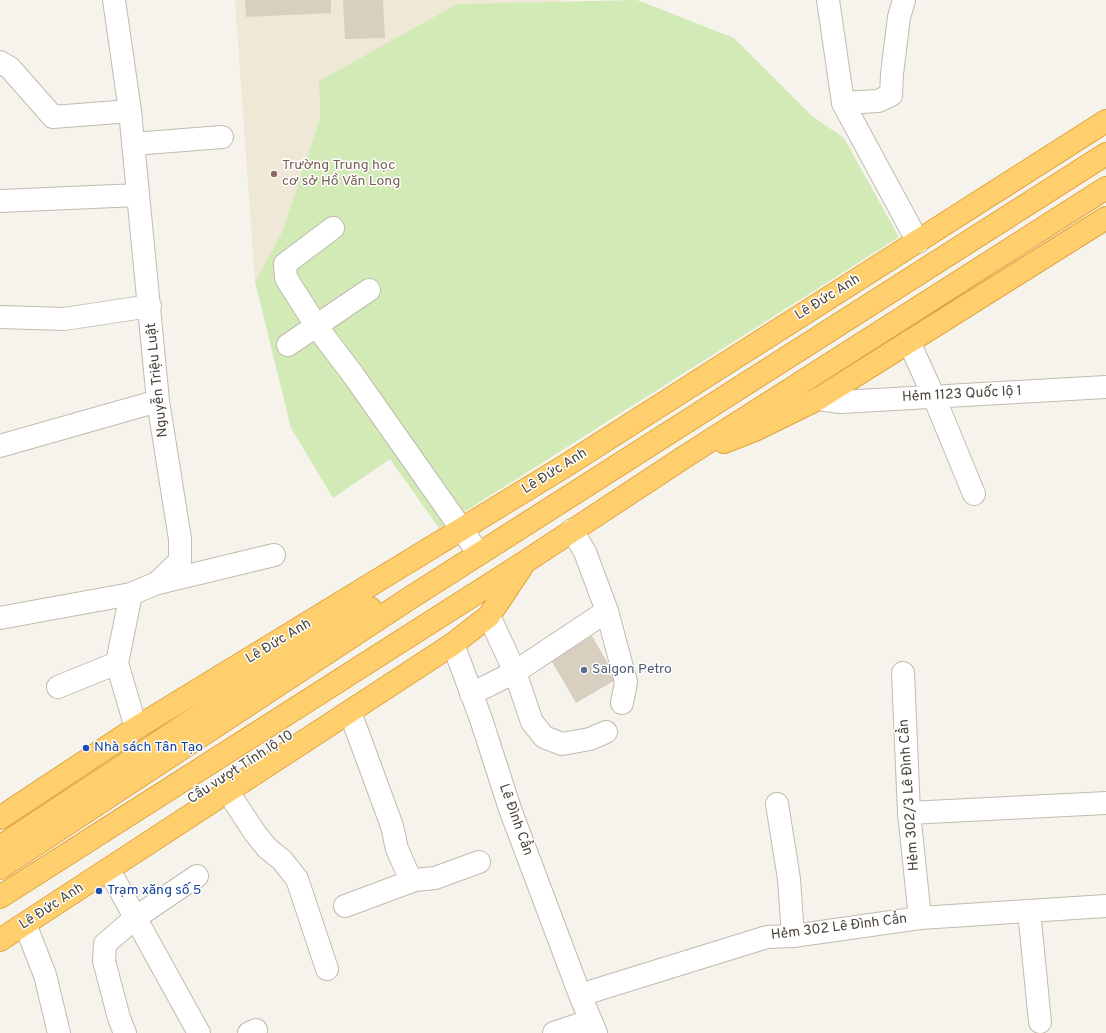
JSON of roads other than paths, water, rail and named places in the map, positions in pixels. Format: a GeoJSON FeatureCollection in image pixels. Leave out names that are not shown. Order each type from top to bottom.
{"type":"FeatureCollection","features":[{"type":"Feature","properties":{"kind":"highway","name":"Lê Đức Anh"},"geometry":{"type":"LineString","coordinates":[[0,818],[136,728],[462,530],[918,242],[1106,121]]}},
{"type":"Feature","properties":{"kind":"highway","name":"Lê Đức Anh"},"geometry":{"type":"LineString","coordinates":[[479,554],[1106,154]]}},
{"type":"Feature","properties":{"kind":"highway","name":"Lê Đức Anh"},"geometry":{"type":"LineString","coordinates":[[0,940],[350,712],[437,638],[489,616],[525,562],[572,530],[1106,188]]}},
{"type":"Feature","properties":{"kind":"highway","name":"Lê Đức Anh"},"geometry":{"type":"LineString","coordinates":[[686,456],[755,430],[818,399],[1106,218]]}},
{"type":"Feature","properties":{"kind":"highway"},"geometry":{"type":"LineString","coordinates":[[612,468],[691,385]]}},
{"type":"Feature","properties":{"kind":"highway"},"geometry":{"type":"LineString","coordinates":[[407,564],[479,554]]}},
{"type":"Feature","properties":{"kind":"highway"},"geometry":{"type":"LineString","coordinates":[[0,847],[206,711],[346,622],[443,577],[479,554]]}},
{"type":"Feature","properties":{"kind":"highway","name":"Cầu vượt Tỉnh lộ 10"},"geometry":{"type":"LineString","coordinates":[[0,924],[437,638],[469,598],[525,562]]}},
{"type":"Feature","properties":{"kind":"highway"},"geometry":{"type":"LineString","coordinates":[[0,868],[408,592]]}},
{"type":"Feature","properties":{"kind":"highway","name":"Cầu vượt Tỉnh lộ 10"},"geometry":{"type":"LineString","coordinates":[[0,897],[437,638]]}},
{"type":"Feature","properties":{"kind":"street","name":"Nguyễn Triệu Luật"},"geometry":{"type":"LineString","coordinates":[[0,618],[131,594],[157,583],[180,561],[180,539],[158,401],[130,111],[114,0]]}},
{"type":"Feature","properties":{"kind":"street"},"geometry":{"type":"LineString","coordinates":[[828,0],[843,103],[918,242]]}},
{"type":"Feature","properties":{"kind":"street"},"geometry":{"type":"LineString","coordinates":[[843,103],[878,101],[891,95],[898,24],[904,0]]}},
{"type":"Feature","properties":{"kind":"street"},"geometry":{"type":"LineString","coordinates":[[0,62],[10,68],[53,117],[130,111]]}},
{"type":"Feature","properties":{"kind":"street"},"geometry":{"type":"LineString","coordinates":[[133,144],[222,136]]}},
{"type":"Feature","properties":{"kind":"street"},"geometry":{"type":"LineString","coordinates":[[0,201],[138,195]]}},
{"type":"Feature","properties":{"kind":"street"},"geometry":{"type":"LineString","coordinates":[[333,228],[286,264],[286,278],[317,327],[354,376],[479,554]]}},
{"type":"Feature","properties":{"kind":"street"},"geometry":{"type":"LineString","coordinates":[[288,345],[317,327],[369,290]]}},
{"type":"Feature","properties":{"kind":"street"},"geometry":{"type":"LineString","coordinates":[[0,317],[64,319],[150,306]]}},
{"type":"Feature","properties":{"kind":"street"},"geometry":{"type":"LineString","coordinates":[[909,342],[934,397],[974,494]]}},
{"type":"Feature","properties":{"kind":"street","name":"Hẻm 1123 Quốc lộ 1"},"geometry":{"type":"LineString","coordinates":[[818,399],[841,402],[1106,387]]}},
{"type":"Feature","properties":{"kind":"street"},"geometry":{"type":"LineString","coordinates":[[0,446],[158,401]]}},
{"type":"Feature","properties":{"kind":"street"},"geometry":{"type":"LineString","coordinates":[[572,530],[585,552],[607,611],[626,682],[622,703]]}},
{"type":"Feature","properties":{"kind":"street"},"geometry":{"type":"LineString","coordinates":[[157,583],[274,555]]}},
{"type":"Feature","properties":{"kind":"street"},"geometry":{"type":"LineString","coordinates":[[131,594],[117,663],[136,728]]}},
{"type":"Feature","properties":{"kind":"street"},"geometry":{"type":"LineString","coordinates":[[472,694],[515,672],[607,611]]}},
{"type":"Feature","properties":{"kind":"street"},"geometry":{"type":"LineString","coordinates":[[489,616],[515,672],[532,722],[544,737],[562,744],[590,739],[606,732]]}},
{"type":"Feature","properties":{"kind":"street","name":"Lê Đình Cẩn"},"geometry":{"type":"LineString","coordinates":[[437,638],[472,694],[510,809],[593,1027]]}},
{"type":"Feature","properties":{"kind":"street"},"geometry":{"type":"LineString","coordinates":[[58,687],[117,663]]}},
{"type":"Feature","properties":{"kind":"street","name":"Hẻm 302/3 Lê Đình Cẩn"},"geometry":{"type":"LineString","coordinates":[[903,673],[909,813],[920,918]]}},
{"type":"Feature","properties":{"kind":"street"},"geometry":{"type":"LineString","coordinates":[[350,712],[392,826],[397,848],[409,876],[415,880]]}},
{"type":"Feature","properties":{"kind":"street"},"geometry":{"type":"LineString","coordinates":[[228,792],[255,833],[267,848],[282,860],[297,879],[327,969]]}},
{"type":"Feature","properties":{"kind":"street"},"geometry":{"type":"LineString","coordinates":[[909,813],[1106,803]]}},
{"type":"Feature","properties":{"kind":"street"},"geometry":{"type":"LineString","coordinates":[[777,804],[790,880],[793,936]]}},
{"type":"Feature","properties":{"kind":"street"},"geometry":{"type":"LineString","coordinates":[[345,906],[415,880],[435,878],[479,862]]}},
{"type":"Feature","properties":{"kind":"street"},"geometry":{"type":"LineString","coordinates":[[109,870],[199,1033]]}},
{"type":"Feature","properties":{"kind":"street"},"geometry":{"type":"LineString","coordinates":[[125,1033],[118,1018],[104,962],[104,944],[135,918],[197,876]]}},
{"type":"Feature","properties":{"kind":"street","name":"Hẻm 302 Lê Đình Cẩn"},"geometry":{"type":"LineString","coordinates":[[580,995],[767,936],[793,936],[920,918],[1106,906]]}},
{"type":"Feature","properties":{"kind":"street"},"geometry":{"type":"LineString","coordinates":[[1029,910],[1040,1022]]}},
{"type":"Feature","properties":{"kind":"street"},"geometry":{"type":"LineString","coordinates":[[25,924],[45,975],[59,1033]]}},
{"type":"Feature","properties":{"kind":"street"},"geometry":{"type":"LineString","coordinates":[[554,1033],[593,1027]]}},
{"type":"Feature","properties":{"kind":"place","name":"Trường Trung học cơ sở Hồ Văn Long"},"geometry":{"type":"Point","coordinates":[274,174]}},
{"type":"Feature","properties":{"kind":"place","name":"Saigon Petro"},"geometry":{"type":"Point","coordinates":[584,670]}},
{"type":"Feature","properties":{"kind":"place","name":"Nhà sách Tân Tạo"},"geometry":{"type":"Point","coordinates":[86,748]}},
{"type":"Feature","properties":{"kind":"place","name":"Trạm xăng số 5"},"geometry":{"type":"Point","coordinates":[99,891]}}]}
